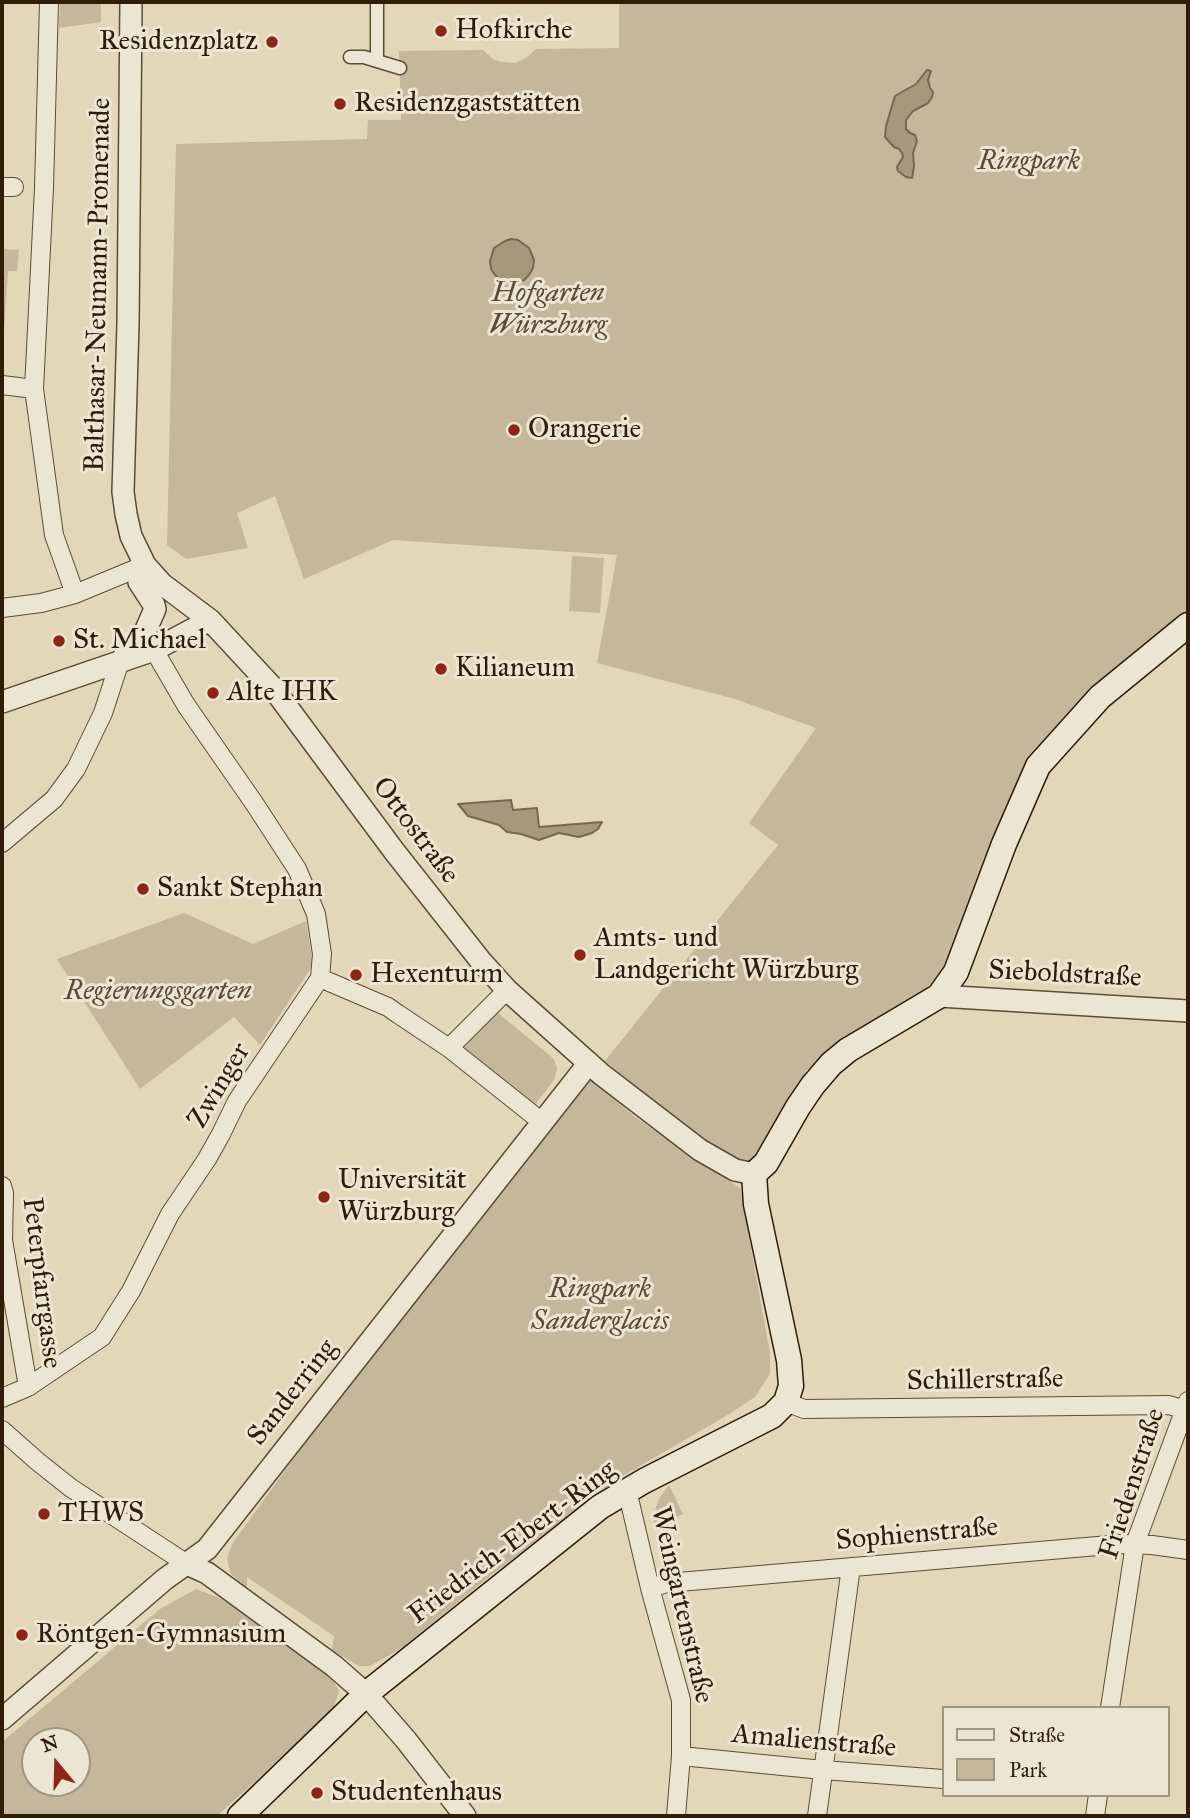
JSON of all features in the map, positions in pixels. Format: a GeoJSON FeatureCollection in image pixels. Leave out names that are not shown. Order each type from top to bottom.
{"type":"FeatureCollection","features":[{"type":"Feature","properties":{"kind":"main road"},"geometry":{"type":"LineString","coordinates":[[786,1402],[792,1385],[789,1360],[755,1204],[754,1174],[766,1163],[798,1107],[831,1065],[848,1050],[939,996],[956,972],[1004,844],[1038,765],[1100,697],[1188,625]]}},
{"type":"Feature","properties":{"kind":"main road","name":"Friedrich-Ebert-Ring"},"geometry":{"type":"LineString","coordinates":[[240,1816],[366,1694],[600,1507],[772,1416],[786,1402]]}},
{"type":"Feature","properties":{"kind":"street"},"geometry":{"type":"LineString","coordinates":[[49,2],[44,188],[34,389],[54,535],[75,594]]}},
{"type":"Feature","properties":{"kind":"street","name":"Balthasar-Neumann-Promenade"},"geometry":{"type":"LineString","coordinates":[[131,2],[128,324],[123,492],[131,536],[145,565]]}},
{"type":"Feature","properties":{"kind":"street"},"geometry":{"type":"LineString","coordinates":[[377,2],[382,34],[377,61]]}},
{"type":"Feature","properties":{"kind":"street"},"geometry":{"type":"LineString","coordinates":[[350,57],[364,57],[400,68]]}},
{"type":"Feature","properties":{"kind":"street"},"geometry":{"type":"LineString","coordinates":[[2,385],[34,389]]}},
{"type":"Feature","properties":{"kind":"street"},"geometry":{"type":"LineString","coordinates":[[2,608],[41,603],[75,594],[145,565]]}},
{"type":"Feature","properties":{"kind":"street"},"geometry":{"type":"LineString","coordinates":[[2,843],[54,799],[76,769],[103,713],[120,662],[145,632],[155,609],[139,582],[145,565]]}},
{"type":"Feature","properties":{"kind":"street","name":"Ottostraße"},"geometry":{"type":"LineString","coordinates":[[145,565],[162,584],[210,620],[273,688],[401,860],[507,990],[589,1063],[700,1150],[735,1170],[754,1174]]}},
{"type":"Feature","properties":{"kind":"street"},"geometry":{"type":"LineString","coordinates":[[154,605],[170,597],[183,600]]}},
{"type":"Feature","properties":{"kind":"street"},"geometry":{"type":"LineString","coordinates":[[2,702],[154,650],[210,620]]}},
{"type":"Feature","properties":{"kind":"street"},"geometry":{"type":"LineString","coordinates":[[154,650],[186,705],[297,869],[316,914],[322,954],[320,978],[388,1007],[449,1048],[542,1122]]}},
{"type":"Feature","properties":{"kind":"street","name":"Zwinger"},"geometry":{"type":"LineString","coordinates":[[2,1398],[28,1387],[102,1337],[131,1291],[170,1214],[212,1151],[237,1101],[320,978]]}},
{"type":"Feature","properties":{"kind":"street"},"geometry":{"type":"LineString","coordinates":[[449,1048],[507,990]]}},
{"type":"Feature","properties":{"kind":"street","name":"Sieboldstraße"},"geometry":{"type":"LineString","coordinates":[[939,996],[1188,1010]]}},
{"type":"Feature","properties":{"kind":"street","name":"Sanderring"},"geometry":{"type":"LineString","coordinates":[[2,1719],[165,1579],[209,1546],[589,1063]]}},
{"type":"Feature","properties":{"kind":"street","name":"Peterpfarrgasse"},"geometry":{"type":"LineString","coordinates":[[2,1186],[3,1240],[28,1387]]}},
{"type":"Feature","properties":{"kind":"street","name":"Schillerstraße"},"geometry":{"type":"LineString","coordinates":[[786,1402],[804,1409],[1186,1405]]}},
{"type":"Feature","properties":{"kind":"street","name":"Friedenstraße"},"geometry":{"type":"LineString","coordinates":[[1110,1706],[1135,1544],[1186,1405]]}},
{"type":"Feature","properties":{"kind":"street"},"geometry":{"type":"LineString","coordinates":[[2,1430],[71,1488],[187,1564],[207,1573],[334,1666],[366,1694],[465,1816]]}},
{"type":"Feature","properties":{"kind":"street","name":"Weingartenstraße"},"geometry":{"type":"LineString","coordinates":[[628,1490],[650,1588],[681,1700],[681,1756],[676,1816]]}},
{"type":"Feature","properties":{"kind":"street","name":"Sophienstraße"},"geometry":{"type":"LineString","coordinates":[[650,1588],[667,1583],[1135,1544],[1188,1550]]}},
{"type":"Feature","properties":{"kind":"street"},"geometry":{"type":"LineString","coordinates":[[817,1816],[851,1567]]}},
{"type":"Feature","properties":{"kind":"street","name":"Amalienstraße"},"geometry":{"type":"LineString","coordinates":[[681,1756],[942,1779]]}},
{"type":"Feature","properties":{"kind":"street"},"geometry":{"type":"LineString","coordinates":[[1095,1816],[1098,1797]]}},
{"type":"Feature","properties":{"kind":"green space"},"geometry":{"type":"Polygon","coordinates":[[[60,2],[101,2],[101,22],[59,28],[60,2]]]}},
{"type":"Feature","properties":{"kind":"green space"},"geometry":{"type":"Polygon","coordinates":[[[619,2],[1188,2],[1188,622],[1096,688],[1030,756],[997,834],[945,972],[929,989],[841,1041],[806,1071],[752,1175],[737,1174],[605,1061],[778,845],[749,823],[816,728],[735,699],[597,663],[617,555],[393,540],[304,579],[275,496],[237,513],[248,548],[186,559],[167,545],[176,144],[367,139],[368,120],[401,120],[399,51],[483,50],[493,59],[515,63],[536,49],[619,48],[619,2]]]}},
{"type":"Feature","properties":{"kind":"green space"},"geometry":{"type":"Polygon","coordinates":[[[2,249],[19,250],[17,271],[8,271],[4,333],[2,332],[2,249]]]}},
{"type":"Feature","properties":{"kind":"green space"},"geometry":{"type":"Polygon","coordinates":[[[572,556],[604,558],[600,613],[569,611],[572,556]]]}},
{"type":"Feature","properties":{"kind":"green space","name":"Regierungsgarten"},"geometry":{"type":"Polygon","coordinates":[[[184,913],[253,944],[306,921],[313,965],[260,1045],[234,1017],[140,1089],[57,959],[184,913]]]}},
{"type":"Feature","properties":{"kind":"green space"},"geometry":{"type":"Polygon","coordinates":[[[497,1012],[554,1059],[557,1069],[554,1080],[534,1106],[462,1050],[497,1012]]]}},
{"type":"Feature","properties":{"kind":"green space","name":"Ringpark Sanderglacis"},"geometry":{"type":"Polygon","coordinates":[[[579,1069],[635,1117],[740,1188],[770,1353],[770,1374],[755,1397],[616,1480],[489,1577],[402,1648],[370,1666],[359,1666],[332,1650],[334,1636],[247,1577],[247,1590],[231,1574],[227,1559],[232,1544],[579,1069]]]}},
{"type":"Feature","properties":{"kind":"green space"},"geometry":{"type":"Polygon","coordinates":[[[669,1485],[683,1514],[653,1529],[656,1507],[669,1485]]]}},
{"type":"Feature","properties":{"kind":"green space"},"geometry":{"type":"Polygon","coordinates":[[[196,1589],[222,1599],[327,1670],[339,1691],[333,1710],[217,1816],[2,1816],[2,1742],[160,1609],[196,1589]]]}},
{"type":"Feature","properties":{"kind":"shaded area"},"geometry":{"type":"Polygon","coordinates":[[[927,70],[931,71],[928,80],[933,92],[932,97],[928,103],[913,111],[906,120],[906,129],[915,135],[917,141],[913,153],[912,178],[906,177],[898,171],[902,153],[885,137],[886,126],[895,96],[916,84],[927,70]]]}},
{"type":"Feature","properties":{"kind":"shaded area"},"geometry":{"type":"Polygon","coordinates":[[[511,239],[518,240],[529,248],[534,260],[529,275],[516,283],[501,280],[495,275],[490,261],[494,248],[511,239]]]}},
{"type":"Feature","properties":{"kind":"shaded area"},"geometry":{"type":"Polygon","coordinates":[[[511,800],[513,810],[537,808],[539,827],[602,822],[592,833],[579,837],[559,833],[539,840],[507,832],[499,825],[468,816],[458,804],[511,800]]]}},
{"type":"Feature","properties":{"kind":"place","name":"Hofkirche"},"geometry":{"type":"Point","coordinates":[441,31]}},
{"type":"Feature","properties":{"kind":"place","name":"Residenzplatz"},"geometry":{"type":"Point","coordinates":[272,42]}},
{"type":"Feature","properties":{"kind":"place","name":"Residenzgaststätten"},"geometry":{"type":"Point","coordinates":[340,104]}},
{"type":"Feature","properties":{"kind":"place","name":"Orangerie"},"geometry":{"type":"Point","coordinates":[514,430]}},
{"type":"Feature","properties":{"kind":"place","name":"St. Michael"},"geometry":{"type":"Point","coordinates":[59,641]}},
{"type":"Feature","properties":{"kind":"place","name":"Kilianeum"},"geometry":{"type":"Point","coordinates":[441,669]}},
{"type":"Feature","properties":{"kind":"place","name":"Alte IHK"},"geometry":{"type":"Point","coordinates":[213,693]}},
{"type":"Feature","properties":{"kind":"place","name":"Sankt Stephan"},"geometry":{"type":"Point","coordinates":[143,889]}},
{"type":"Feature","properties":{"kind":"place","name":"Amts- und Landgericht Würzburg"},"geometry":{"type":"Point","coordinates":[580,955]}},
{"type":"Feature","properties":{"kind":"place","name":"Hexenturm"},"geometry":{"type":"Point","coordinates":[356,975]}},
{"type":"Feature","properties":{"kind":"place","name":"Universität Würzburg"},"geometry":{"type":"Point","coordinates":[324,1197]}},
{"type":"Feature","properties":{"kind":"place","name":"THWS"},"geometry":{"type":"Point","coordinates":[44,1514]}},
{"type":"Feature","properties":{"kind":"place","name":"Röntgen-Gymnasium"},"geometry":{"type":"Point","coordinates":[22,1635]}},
{"type":"Feature","properties":{"kind":"place","name":"Studentenhaus"},"geometry":{"type":"Point","coordinates":[317,1793]}},
{"type":"Feature","properties":{"kind":"park label","name":"Ringpark"},"geometry":{"type":"Point","coordinates":[1029,162]}},
{"type":"Feature","properties":{"kind":"park label","name":"Hofgarten Würzburg"},"geometry":{"type":"Point","coordinates":[548,310]}}]}
